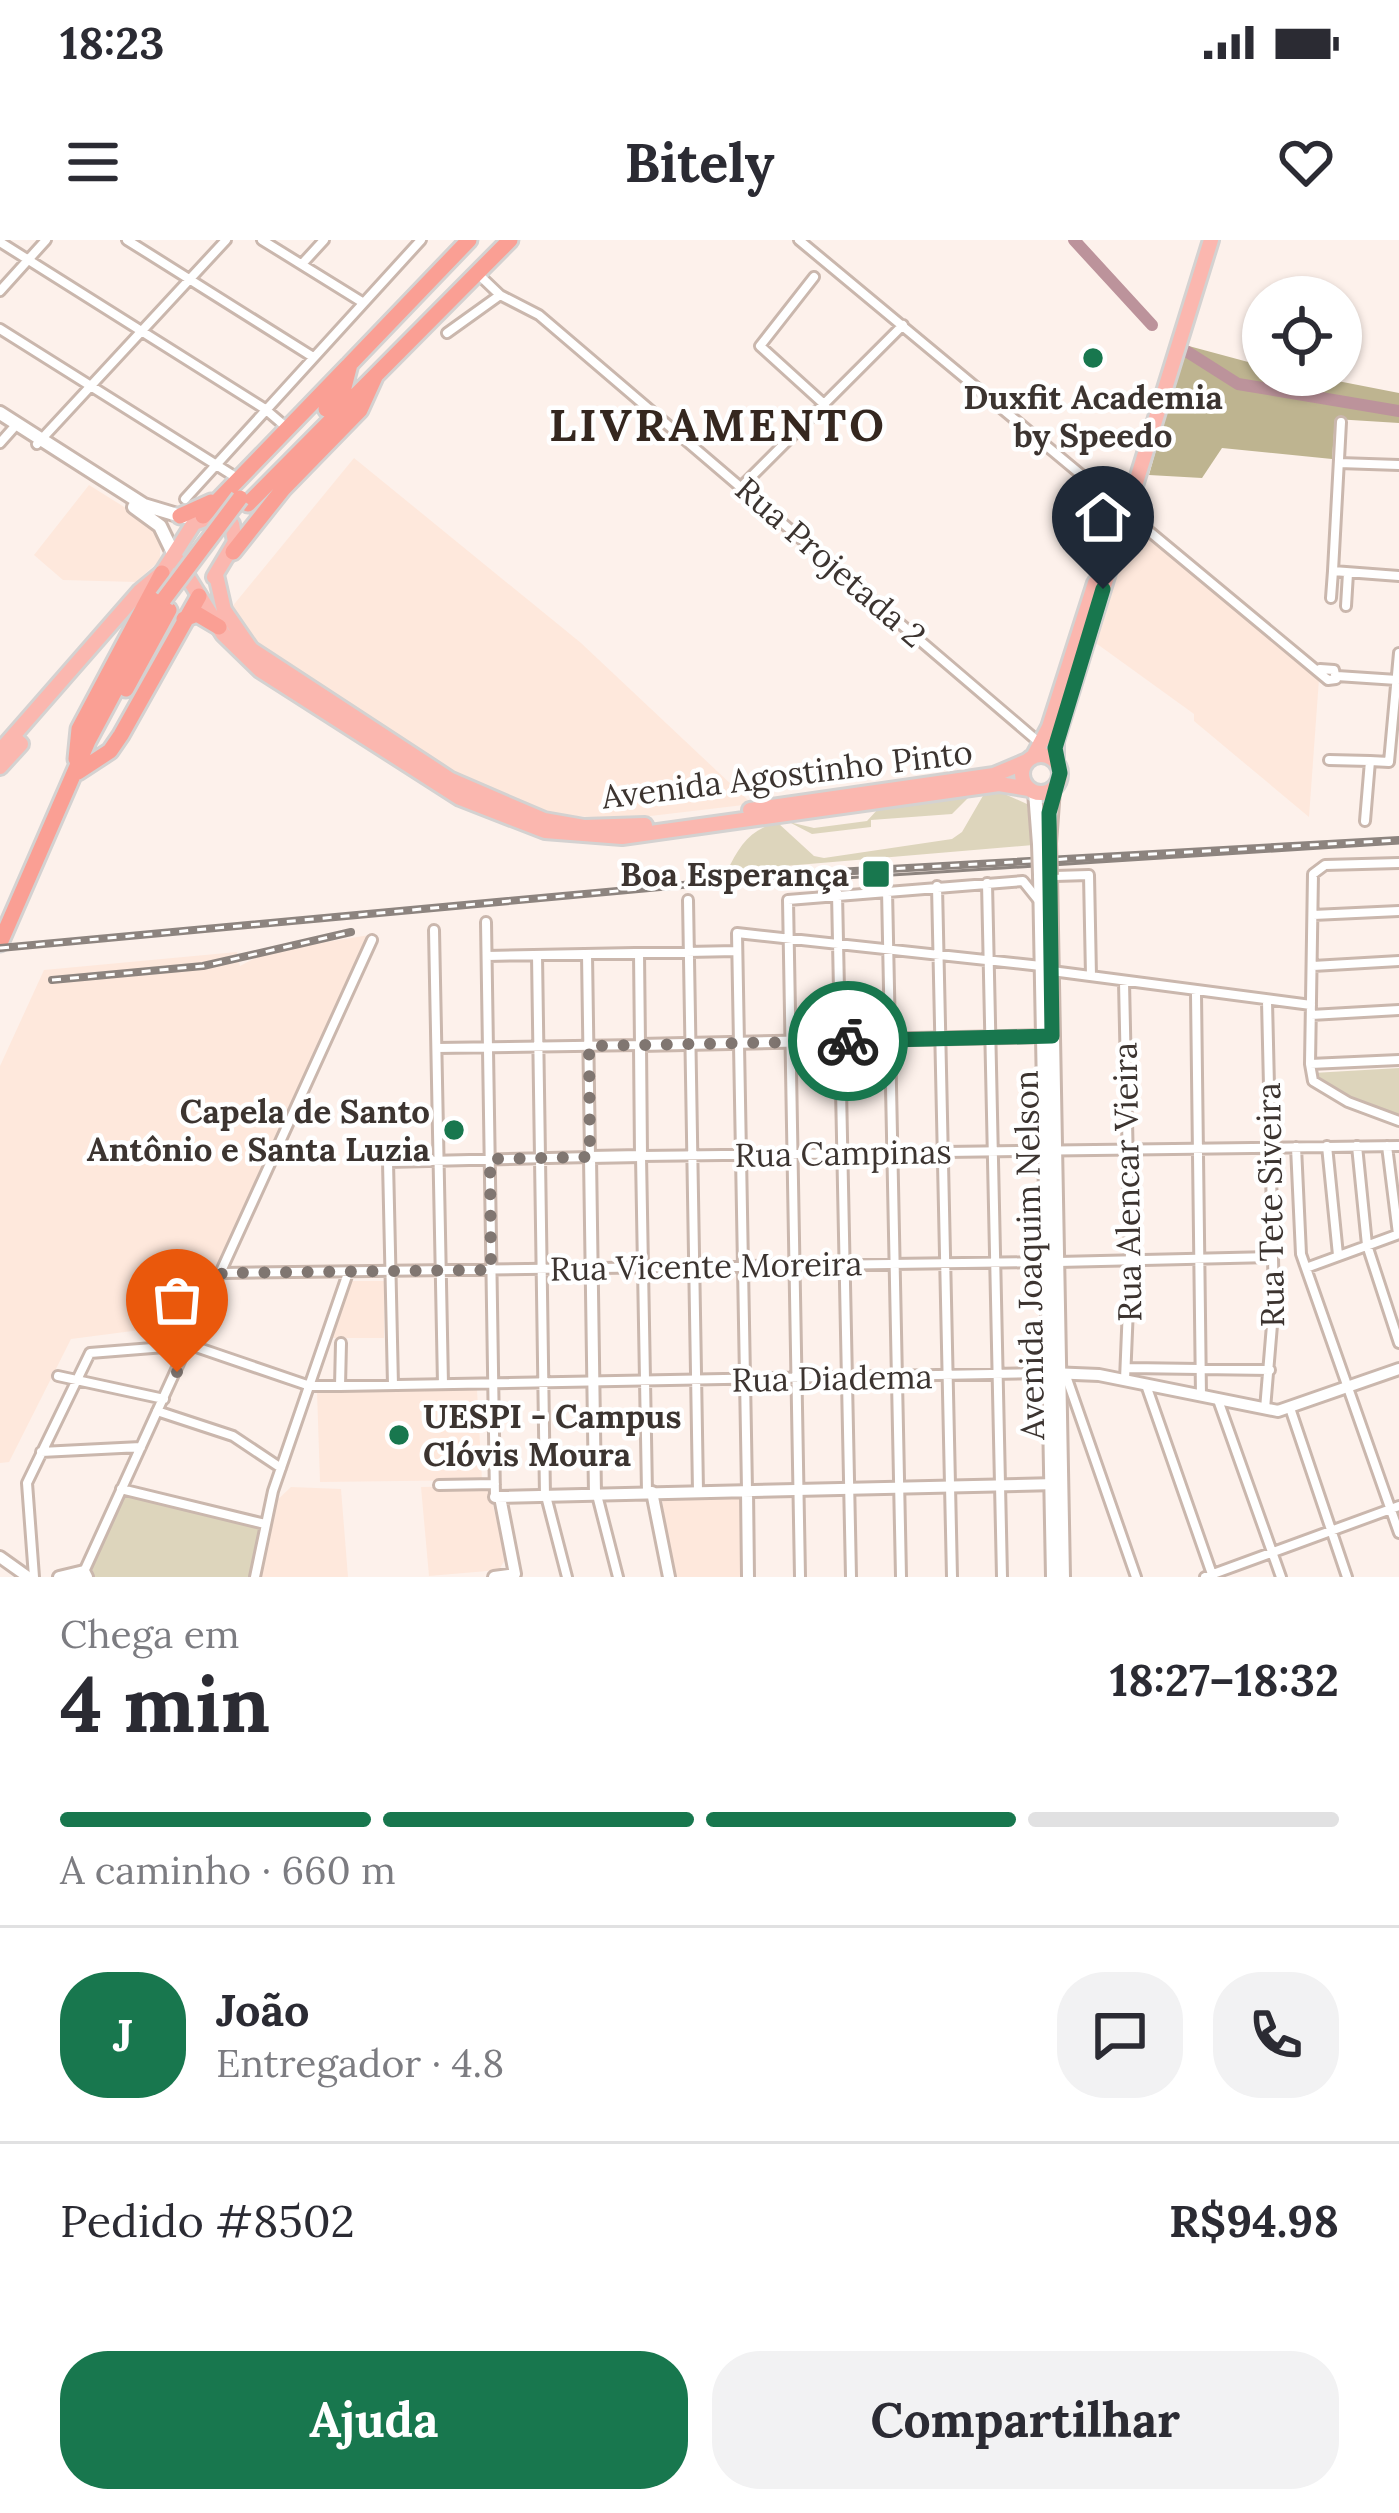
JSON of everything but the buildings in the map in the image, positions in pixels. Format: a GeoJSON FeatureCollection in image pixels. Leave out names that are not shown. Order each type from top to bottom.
{"type":"FeatureCollection","features":[{"type":"Feature","properties":{"kind":"highway"},"geometry":{"type":"LineString","coordinates":[[0,943],[88,741],[168,601],[241,491],[287,428],[469,240]]}},
{"type":"Feature","properties":{"kind":"highway"},"geometry":{"type":"LineString","coordinates":[[203,516],[241,491],[375,374],[510,240]]}},
{"type":"Feature","properties":{"kind":"highway"},"geometry":{"type":"LineString","coordinates":[[318,424],[343,391],[350,364]]}},
{"type":"Feature","properties":{"kind":"highway"},"geometry":{"type":"LineString","coordinates":[[233,552],[283,489],[360,410],[375,374]]}},
{"type":"Feature","properties":{"kind":"highway"},"geometry":{"type":"LineString","coordinates":[[181,516],[241,491]]}},
{"type":"Feature","properties":{"kind":"highway"},"geometry":{"type":"LineString","coordinates":[[76,774],[79,729],[162,573]]}},
{"type":"Feature","properties":{"kind":"highway"},"geometry":{"type":"LineString","coordinates":[[76,774],[110,751],[200,596]]}},
{"type":"Feature","properties":{"kind":"highway"},"geometry":{"type":"LineString","coordinates":[[182,621],[197,614],[219,627]]}},
{"type":"Feature","properties":{"kind":"main road"},"geometry":{"type":"LineString","coordinates":[[1123,507],[1034,754],[1022,772],[1032,790],[1053,789],[1060,773],[1056,741],[1207,240]]}},
{"type":"Feature","properties":{"kind":"main road"},"geometry":{"type":"LineString","coordinates":[[7,422],[142,508],[160,526],[186,579],[216,574]]}},
{"type":"Feature","properties":{"kind":"main road"},"geometry":{"type":"LineString","coordinates":[[142,508],[181,516],[216,515],[232,524],[233,552],[200,596]]}},
{"type":"Feature","properties":{"kind":"main road"},"geometry":{"type":"LineString","coordinates":[[0,752],[162,573],[203,516]]}},
{"type":"Feature","properties":{"kind":"main road","name":"Avenida Agostinho Pinto"},"geometry":{"type":"LineString","coordinates":[[216,574],[224,610],[258,655],[451,780],[544,820],[584,827],[635,826],[994,775],[1034,754]]}},
{"type":"Feature","properties":{"kind":"main road","name":"Avenida Agostinho Pinto"},"geometry":{"type":"LineString","coordinates":[[186,579],[219,627],[260,670],[460,798],[545,831],[622,837],[999,784],[1032,790]]}},
{"type":"Feature","properties":{"kind":"main road"},"geometry":{"type":"LineString","coordinates":[[0,767],[21,744],[13,737]]}},
{"type":"Feature","properties":{"kind":"main road"},"geometry":{"type":"LineString","coordinates":[[1034,754],[1056,762]]}},
{"type":"Feature","properties":{"kind":"main road","name":"Avenida Joaquim Nelson"},"geometry":{"type":"LineString","coordinates":[[1044,844],[1053,789]]}},
{"type":"Feature","properties":{"kind":"main road","name":"Avenida Joaquim Nelson"},"geometry":{"type":"LineString","coordinates":[[1032,790],[1048,876],[1051,1262],[1057,1373],[1052,1577]]}},
{"type":"Feature","properties":{"kind":"main road","name":"Avenida Joaquim Nelson"},"geometry":{"type":"LineString","coordinates":[[1047,969],[1040,902],[1048,876]]}},
{"type":"Feature","properties":{"kind":"main road","name":"Avenida Joaquim Nelson"},"geometry":{"type":"LineString","coordinates":[[1056,1484],[1063,1577]]}},
{"type":"Feature","properties":{"kind":"street"},"geometry":{"type":"LineString","coordinates":[[0,292],[46,240]]}},
{"type":"Feature","properties":{"kind":"street"},"geometry":{"type":"LineString","coordinates":[[128,240],[313,357]]}},
{"type":"Feature","properties":{"kind":"street"},"geometry":{"type":"LineString","coordinates":[[39,442],[226,240]]}},
{"type":"Feature","properties":{"kind":"street"},"geometry":{"type":"LineString","coordinates":[[262,240],[362,302]]}},
{"type":"Feature","properties":{"kind":"street"},"geometry":{"type":"LineString","coordinates":[[302,264],[324,240]]}},
{"type":"Feature","properties":{"kind":"street"},"geometry":{"type":"LineString","coordinates":[[184,499],[421,240]]}},
{"type":"Feature","properties":{"kind":"street"},"geometry":{"type":"LineString","coordinates":[[799,240],[1328,680],[1337,676],[1397,680]]}},
{"type":"Feature","properties":{"kind":"street"},"geometry":{"type":"LineString","coordinates":[[0,242],[265,409],[287,428]]}},
{"type":"Feature","properties":{"kind":"street","name":"Rua Projetada 2"},"geometry":{"type":"LineString","coordinates":[[477,273],[500,296],[539,315],[743,486],[1034,754]]}},
{"type":"Feature","properties":{"kind":"street"},"geometry":{"type":"LineString","coordinates":[[814,277],[760,346],[825,405]]}},
{"type":"Feature","properties":{"kind":"street"},"geometry":{"type":"LineString","coordinates":[[447,333],[500,296]]}},
{"type":"Feature","properties":{"kind":"street"},"geometry":{"type":"LineString","coordinates":[[743,486],[903,325]]}},
{"type":"Feature","properties":{"kind":"street"},"geometry":{"type":"LineString","coordinates":[[0,329],[215,462],[241,491]]}},
{"type":"Feature","properties":{"kind":"street"},"geometry":{"type":"LineString","coordinates":[[0,443],[7,422]]}},
{"type":"Feature","properties":{"kind":"street"},"geometry":{"type":"LineString","coordinates":[[1331,598],[1341,422]]}},
{"type":"Feature","properties":{"kind":"street"},"geometry":{"type":"LineString","coordinates":[[1339,463],[1399,465]]}},
{"type":"Feature","properties":{"kind":"street"},"geometry":{"type":"LineString","coordinates":[[1333,572],[1399,576]]}},
{"type":"Feature","properties":{"kind":"street"},"geometry":{"type":"LineString","coordinates":[[1346,607],[1348,573]]}},
{"type":"Feature","properties":{"kind":"street"},"geometry":{"type":"LineString","coordinates":[[1329,760],[1390,762],[1399,653]]}},
{"type":"Feature","properties":{"kind":"street"},"geometry":{"type":"LineString","coordinates":[[0,726],[13,737]]}},
{"type":"Feature","properties":{"kind":"street"},"geometry":{"type":"LineString","coordinates":[[1364,821],[1370,761]]}},
{"type":"Feature","properties":{"kind":"street"},"geometry":{"type":"LineString","coordinates":[[1399,863],[1325,865],[1313,874],[1310,1064],[1313,1081],[1348,1102],[1399,1121]]}},
{"type":"Feature","properties":{"kind":"street"},"geometry":{"type":"LineString","coordinates":[[1048,876],[1089,875],[1090,976]]}},
{"type":"Feature","properties":{"kind":"street"},"geometry":{"type":"LineString","coordinates":[[800,1577],[788,903],[793,896],[1026,882],[1040,902]]}},
{"type":"Feature","properties":{"kind":"street"},"geometry":{"type":"LineString","coordinates":[[987,884],[1002,1577]]}},
{"type":"Feature","properties":{"kind":"street"},"geometry":{"type":"LineString","coordinates":[[937,886],[952,1577]]}},
{"type":"Feature","properties":{"kind":"street"},"geometry":{"type":"LineString","coordinates":[[887,890],[901,1577]]}},
{"type":"Feature","properties":{"kind":"street"},"geometry":{"type":"LineString","coordinates":[[837,893],[850,1577]]}},
{"type":"Feature","properties":{"kind":"street"},"geometry":{"type":"LineString","coordinates":[[688,900],[698,1490]]}},
{"type":"Feature","properties":{"kind":"street"},"geometry":{"type":"LineString","coordinates":[[1313,915],[1399,910]]}},
{"type":"Feature","properties":{"kind":"street"},"geometry":{"type":"LineString","coordinates":[[486,922],[497,1496],[512,1559],[504,1576]]}},
{"type":"Feature","properties":{"kind":"street"},"geometry":{"type":"LineString","coordinates":[[434,930],[443,1384]]}},
{"type":"Feature","properties":{"kind":"street"},"geometry":{"type":"LineString","coordinates":[[748,1577],[737,933],[940,954],[1311,1010],[1399,1010]]}},
{"type":"Feature","properties":{"kind":"street"},"geometry":{"type":"LineString","coordinates":[[59,1577],[84,1575],[372,940]]}},
{"type":"Feature","properties":{"kind":"street"},"geometry":{"type":"LineString","coordinates":[[487,956],[737,951]]}},
{"type":"Feature","properties":{"kind":"street"},"geometry":{"type":"LineString","coordinates":[[639,953],[644,1381],[650,1492],[669,1577]]}},
{"type":"Feature","properties":{"kind":"street"},"geometry":{"type":"LineString","coordinates":[[587,954],[596,1494],[618,1577]]}},
{"type":"Feature","properties":{"kind":"street"},"geometry":{"type":"LineString","coordinates":[[537,955],[546,1496],[568,1577]]}},
{"type":"Feature","properties":{"kind":"street"},"geometry":{"type":"LineString","coordinates":[[1313,966],[1399,961]]}},
{"type":"Feature","properties":{"kind":"street","name":"Rua Alencar Vieira"},"geometry":{"type":"LineString","coordinates":[[1124,982],[1130,1258],[1127,1374]]}},
{"type":"Feature","properties":{"kind":"street"},"geometry":{"type":"LineString","coordinates":[[1196,994],[1201,1396]]}},
{"type":"Feature","properties":{"kind":"street","name":"Rua Tete Siveira"},"geometry":{"type":"LineString","coordinates":[[1265,1408],[1273,1257],[1267,1001]]}},
{"type":"Feature","properties":{"kind":"street"},"geometry":{"type":"LineString","coordinates":[[437,1048],[1047,1036]]}},
{"type":"Feature","properties":{"kind":"street"},"geometry":{"type":"LineString","coordinates":[[1310,1064],[1399,1060]]}},
{"type":"Feature","properties":{"kind":"street","name":"Rua Campinas"},"geometry":{"type":"LineString","coordinates":[[641,1156],[1200,1145],[1399,1146]]}},
{"type":"Feature","properties":{"kind":"street"},"geometry":{"type":"LineString","coordinates":[[1327,1146],[1338,1256]]}},
{"type":"Feature","properties":{"kind":"street"},"geometry":{"type":"LineString","coordinates":[[1357,1146],[1366,1245],[1399,1343]]}},
{"type":"Feature","properties":{"kind":"street"},"geometry":{"type":"LineString","coordinates":[[1306,1268],[1398,1234],[1387,1146]]}},
{"type":"Feature","properties":{"kind":"street"},"geometry":{"type":"LineString","coordinates":[[1296,1147],[1297,1226],[1306,1268],[1346,1389],[1395,1508],[1399,1533]]}},
{"type":"Feature","properties":{"kind":"street"},"geometry":{"type":"LineString","coordinates":[[393,1385],[389,1161],[641,1156]]}},
{"type":"Feature","properties":{"kind":"street","name":"Rua Vicente Moreira"},"geometry":{"type":"LineString","coordinates":[[222,1273],[1273,1257]]}},
{"type":"Feature","properties":{"kind":"street"},"geometry":{"type":"LineString","coordinates":[[255,1577],[281,1468],[348,1273]]}},
{"type":"Feature","properties":{"kind":"street"},"geometry":{"type":"LineString","coordinates":[[340,1386],[341,1343]]}},
{"type":"Feature","properties":{"kind":"street"},"geometry":{"type":"LineString","coordinates":[[31,1577],[26,1489],[90,1353],[190,1345]]}},
{"type":"Feature","properties":{"kind":"street","name":"Rua Diadema"},"geometry":{"type":"LineString","coordinates":[[190,1345],[310,1386],[1057,1373]]}},
{"type":"Feature","properties":{"kind":"street"},"geometry":{"type":"LineString","coordinates":[[1127,1374],[1146,1385],[1265,1408],[1290,1408],[1399,1369]]}},
{"type":"Feature","properties":{"kind":"street"},"geometry":{"type":"LineString","coordinates":[[1136,1577],[1057,1373],[1270,1370]]}},
{"type":"Feature","properties":{"kind":"street"},"geometry":{"type":"LineString","coordinates":[[58,1376],[164,1399]]}},
{"type":"Feature","properties":{"kind":"street"},"geometry":{"type":"LineString","coordinates":[[1146,1385],[1210,1576],[1395,1508]]}},
{"type":"Feature","properties":{"kind":"street"},"geometry":{"type":"LineString","coordinates":[[1218,1400],[1281,1577]]}},
{"type":"Feature","properties":{"kind":"street"},"geometry":{"type":"LineString","coordinates":[[1290,1408],[1347,1577]]}},
{"type":"Feature","properties":{"kind":"street"},"geometry":{"type":"LineString","coordinates":[[158,1411],[240,1440],[281,1468]]}},
{"type":"Feature","properties":{"kind":"street"},"geometry":{"type":"LineString","coordinates":[[40,1452],[141,1447]]}},
{"type":"Feature","properties":{"kind":"street"},"geometry":{"type":"LineString","coordinates":[[439,1485],[497,1496],[546,1496],[1056,1484]]}},
{"type":"Feature","properties":{"kind":"street"},"geometry":{"type":"LineString","coordinates":[[121,1489],[265,1524]]}},
{"type":"Feature","properties":{"kind":"street"},"geometry":{"type":"LineString","coordinates":[[0,1557],[31,1577]]}},
{"type":"Feature","properties":{"kind":"shaded area"},"geometry":{"type":"Polygon","coordinates":[[[1185,345],[1242,360],[1242,396],[1362,396],[1362,386],[1399,393],[1399,423],[1335,419],[1332,459],[1222,448],[1202,478],[1149,475],[1185,345]]]}},
{"type":"Feature","properties":{"kind":"shaded area"},"geometry":{"type":"Polygon","coordinates":[[[354,458],[581,643],[752,804],[625,819],[542,814],[451,776],[246,638],[231,608],[354,458]]]}},
{"type":"Feature","properties":{"kind":"shaded area"},"geometry":{"type":"Polygon","coordinates":[[[89,485],[137,515],[160,538],[160,560],[136,582],[63,580],[34,555],[89,485]]]}},
{"type":"Feature","properties":{"kind":"shaded area"},"geometry":{"type":"Polygon","coordinates":[[[1131,525],[1319,679],[1309,817],[1194,721],[1194,714],[1093,641],[1131,525]]]}},
{"type":"Feature","properties":{"kind":"shaded area"},"geometry":{"type":"Polygon","coordinates":[[[1000,792],[1027,804],[1033,845],[727,871],[746,840],[778,823],[814,856],[824,858],[952,839],[962,832],[984,794],[1000,792]]]}},
{"type":"Feature","properties":{"kind":"shaded area"},"geometry":{"type":"Polygon","coordinates":[[[970,796],[952,814],[871,820],[871,827],[812,834],[789,822],[814,828],[867,821],[878,809],[970,796]]]}},
{"type":"Feature","properties":{"kind":"shaded area"},"geometry":{"type":"Polygon","coordinates":[[[370,935],[194,1323],[71,1339],[9,1462],[0,1463],[0,1066],[44,970],[237,952],[240,966],[268,951],[370,935]]]}},
{"type":"Feature","properties":{"kind":"shaded area"},"geometry":{"type":"Polygon","coordinates":[[[1399,1068],[1399,1117],[1351,1099],[1313,1073],[1399,1068]]]}},
{"type":"Feature","properties":{"kind":"shaded area"},"geometry":{"type":"Polygon","coordinates":[[[349,1281],[384,1281],[384,1338],[330,1338],[349,1281]]]}},
{"type":"Feature","properties":{"kind":"shaded area","name":"UESPI - Campus Clóvis Moura"},"geometry":{"type":"Polygon","coordinates":[[[477,1390],[482,1480],[320,1482],[317,1391],[477,1390]]]}},
{"type":"Feature","properties":{"kind":"shaded area"},"geometry":{"type":"Polygon","coordinates":[[[488,1486],[506,1558],[499,1570],[429,1576],[421,1487],[488,1486]]]}},
{"type":"Feature","properties":{"kind":"shaded area"},"geometry":{"type":"Polygon","coordinates":[[[291,1487],[341,1489],[348,1577],[260,1577],[272,1505],[291,1487]]]}},
{"type":"Feature","properties":{"kind":"shaded area"},"geometry":{"type":"Polygon","coordinates":[[[124,1494],[261,1526],[251,1577],[94,1577],[92,1568],[124,1494]]]}},
{"type":"Feature","properties":{"kind":"shaded area"},"geometry":{"type":"Polygon","coordinates":[[[741,1497],[742,1577],[673,1577],[662,1499],[741,1497]]]}},
{"type":"Feature","properties":{"kind":"waterway"},"geometry":{"type":"LineString","coordinates":[[1074,240],[1152,325]]}},
{"type":"Feature","properties":{"kind":"waterway"},"geometry":{"type":"LineString","coordinates":[[1186,351],[1238,384],[1399,411]]}},
{"type":"Feature","properties":{"kind":"tram line"},"geometry":{"type":"LineString","coordinates":[[701,887],[1399,843]]}},
{"type":"Feature","properties":{"kind":"railway"},"geometry":{"type":"LineString","coordinates":[[0,948],[801,874],[1399,840]]}},
{"type":"Feature","properties":{"kind":"railway"},"geometry":{"type":"LineString","coordinates":[[52,980],[203,966],[351,932]]}},
{"type":"Feature","properties":{"kind":"way so far"},"geometry":{"type":"LineString","coordinates":[[177,1372],[222,1273],[491,1270],[490,1159],[590,1157],[589,1046],[848,1041]]}},
{"type":"Feature","properties":{"kind":"place","name":"Duxfit Academia by Speedo"},"geometry":{"type":"Point","coordinates":[1093,358]}},
{"type":"Feature","properties":{"kind":"place","name":"Boa Esperança"},"geometry":{"type":"Point","coordinates":[876,874]}},
{"type":"Feature","properties":{"kind":"place","name":"Capela de Santo Antônio e Santa Luzia"},"geometry":{"type":"Point","coordinates":[454,1130]}},
{"type":"Feature","properties":{"kind":"place","name":"UESPI - Campus Clóvis Moura"},"geometry":{"type":"Point","coordinates":[399,1435]}},
{"type":"Feature","properties":{"kind":"district","name":"LIVRAMENTO"},"geometry":{"type":"Point","coordinates":[718,425]}},
{"type":"Feature","properties":{"kind":"route"},"geometry":{"type":"LineString","coordinates":[[848,1041],[1052,1036],[1049,813],[1060,773],[1055,748],[1103,589]]}}]}
